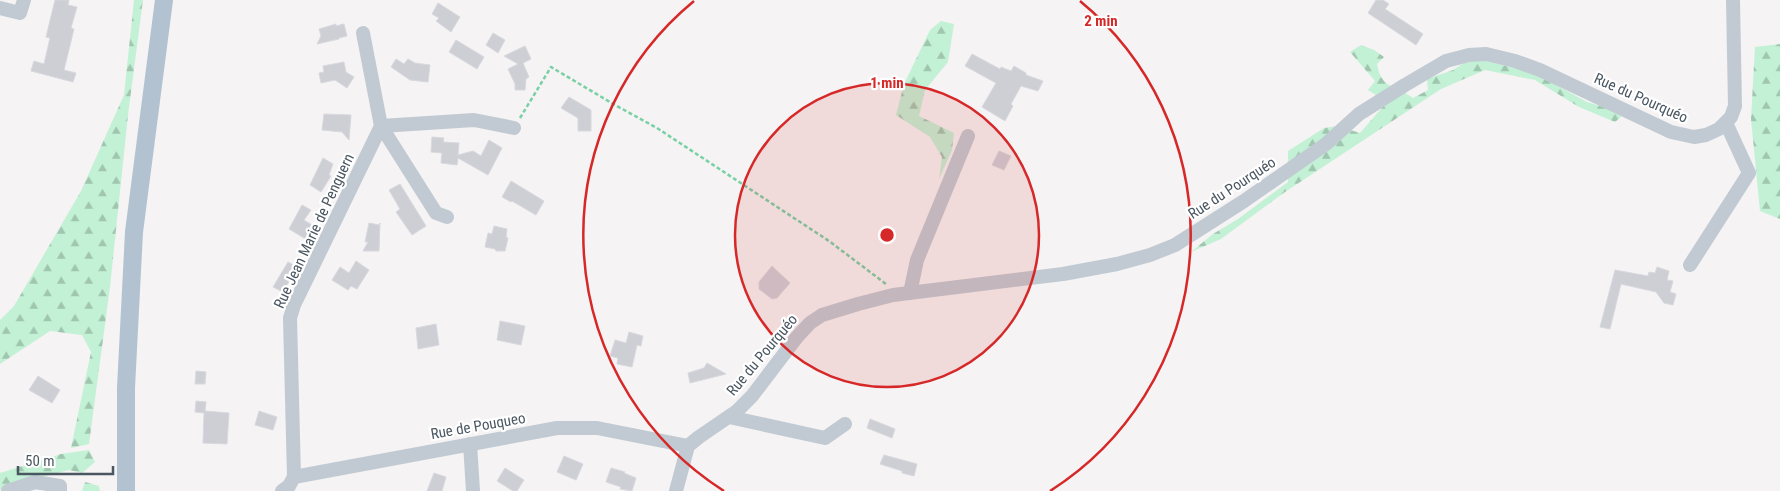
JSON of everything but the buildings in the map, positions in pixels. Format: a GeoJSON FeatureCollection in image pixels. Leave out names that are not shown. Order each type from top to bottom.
{"type":"FeatureCollection","features":[{"type":"Feature","properties":{"kind":"main road"},"geometry":{"type":"LineString","coordinates":[[126,491],[126,388],[134,232],[164,0]]}},
{"type":"Feature","properties":{"kind":"street"},"geometry":{"type":"LineString","coordinates":[[0,8],[20,13],[24,0]]}},
{"type":"Feature","properties":{"kind":"street"},"geometry":{"type":"LineString","coordinates":[[1690,265],[1749,173],[1726,123],[1735,106],[1733,0]]}},
{"type":"Feature","properties":{"kind":"street"},"geometry":{"type":"LineString","coordinates":[[363,33],[381,126],[436,213],[447,217]]}},
{"type":"Feature","properties":{"kind":"street","name":"Rue du Pourquéo"},"geometry":{"type":"LineString","coordinates":[[688,446],[729,417],[752,396],[797,337],[810,323],[822,315],[904,294],[1063,274],[1150,256],[1175,245],[1244,201],[1326,144],[1359,114],[1404,84],[1446,61],[1469,55],[1486,54],[1515,61],[1540,70],[1671,132],[1679,134],[1694,137],[1706,135],[1719,129],[1726,123]]}},
{"type":"Feature","properties":{"kind":"street"},"geometry":{"type":"LineString","coordinates":[[381,126],[474,120],[514,128]]}},
{"type":"Feature","properties":{"kind":"street","name":"Rue Jean Marie de Penguern"},"geometry":{"type":"LineString","coordinates":[[294,477],[290,318],[294,305],[381,126]]}},
{"type":"Feature","properties":{"kind":"street"},"geometry":{"type":"LineString","coordinates":[[904,294],[968,136]]}},
{"type":"Feature","properties":{"kind":"street"},"geometry":{"type":"LineString","coordinates":[[729,417],[825,438],[845,424]]}},
{"type":"Feature","properties":{"kind":"street","name":"Rue de Pouqueo"},"geometry":{"type":"LineString","coordinates":[[294,477],[557,428],[597,428],[688,446]]}},
{"type":"Feature","properties":{"kind":"street"},"geometry":{"type":"LineString","coordinates":[[470,444],[473,491]]}},
{"type":"Feature","properties":{"kind":"street"},"geometry":{"type":"LineString","coordinates":[[676,491],[688,446]]}},
{"type":"Feature","properties":{"kind":"street"},"geometry":{"type":"LineString","coordinates":[[282,491],[289,486],[294,477]]}},
{"type":"Feature","properties":{"kind":"street"},"geometry":{"type":"LineString","coordinates":[[8,491],[35,482],[60,486],[60,491]]}},
{"type":"Feature","properties":{"kind":"path"},"geometry":{"type":"LineString","coordinates":[[514,128],[551,67],[666,134],[904,294]]}},
{"type":"Feature","properties":{"kind":"green space"},"geometry":{"type":"Polygon","coordinates":[[[134,0],[143,0],[128,115],[110,287],[89,444],[71,448],[91,352],[82,335],[50,331],[0,364],[0,320],[14,306],[81,191],[124,95],[134,0]]]}},
{"type":"Feature","properties":{"kind":"green space"},"geometry":{"type":"Polygon","coordinates":[[[941,21],[954,24],[948,62],[925,90],[919,116],[954,133],[952,150],[939,179],[942,157],[930,137],[896,115],[904,84],[930,30],[941,21]]]}},
{"type":"Feature","properties":{"kind":"green space"},"geometry":{"type":"Polygon","coordinates":[[[1780,44],[1780,219],[1760,211],[1751,119],[1755,47],[1780,44]]]}},
{"type":"Feature","properties":{"kind":"green space"},"geometry":{"type":"Polygon","coordinates":[[[1361,45],[1374,50],[1384,57],[1377,64],[1385,82],[1413,98],[1428,90],[1427,79],[1453,70],[1464,63],[1481,60],[1519,69],[1547,80],[1587,102],[1610,109],[1622,116],[1615,122],[1579,107],[1535,80],[1485,70],[1441,89],[1285,192],[1221,239],[1191,252],[1213,234],[1238,219],[1288,182],[1288,151],[1324,128],[1337,126],[1360,133],[1387,102],[1368,90],[1375,81],[1350,52],[1361,45]]]}},
{"type":"Feature","properties":{"kind":"green space"},"geometry":{"type":"Polygon","coordinates":[[[89,450],[95,462],[82,473],[69,470],[11,485],[0,490],[0,473],[61,454],[89,450]]]}},
{"type":"Feature","properties":{"kind":"green space"},"geometry":{"type":"Polygon","coordinates":[[[85,482],[99,486],[100,491],[82,491],[85,482]]]}}]}
